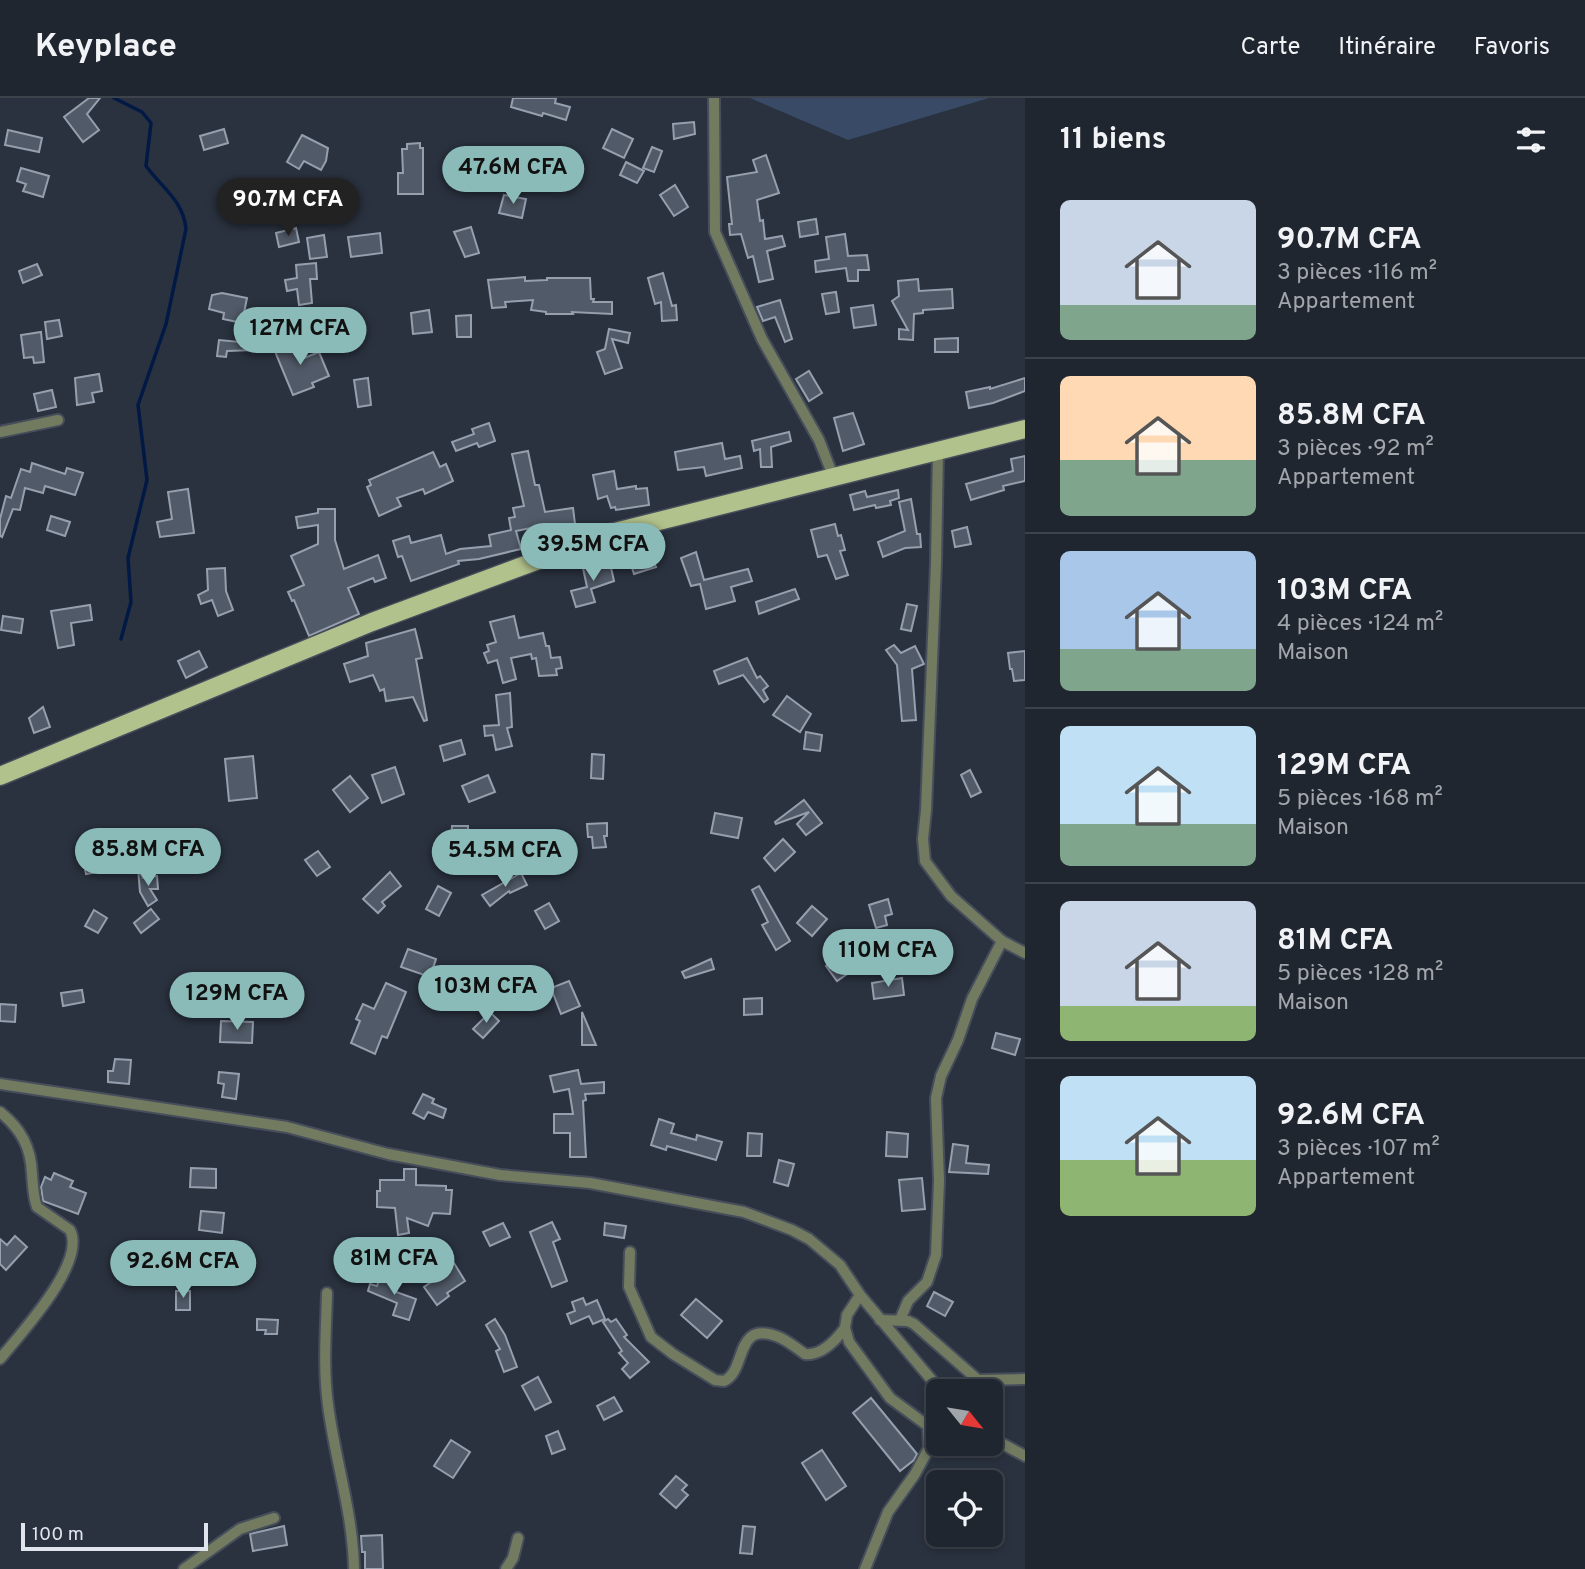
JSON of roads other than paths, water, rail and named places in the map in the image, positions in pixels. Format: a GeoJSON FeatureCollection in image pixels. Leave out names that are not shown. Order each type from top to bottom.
{"type":"FeatureCollection","features":[{"type":"Feature","properties":{"kind":"main road"},"geometry":{"type":"LineString","coordinates":[[0,776],[372,622],[611,533],[1025,429]]}},
{"type":"Feature","properties":{"kind":"street"},"geometry":{"type":"LineString","coordinates":[[714,98],[715,232],[762,339],[813,428],[834,477]]}},
{"type":"Feature","properties":{"kind":"street"},"geometry":{"type":"LineString","coordinates":[[0,432],[58,420]]}},
{"type":"Feature","properties":{"kind":"street"},"geometry":{"type":"LineString","coordinates":[[938,452],[927,799],[923,839],[925,861],[951,895],[1002,941],[1025,953]]}},
{"type":"Feature","properties":{"kind":"street"},"geometry":{"type":"LineString","coordinates":[[900,1320],[908,1301],[927,1282],[936,1255],[939,1181],[936,1098],[941,1076],[958,1040],[972,999],[984,981],[1002,941]]}},
{"type":"Feature","properties":{"kind":"street"},"geometry":{"type":"LineString","coordinates":[[0,1084],[287,1127],[388,1154],[450,1166],[500,1175],[590,1183],[744,1212],[809,1239],[840,1265],[860,1295],[931,1379]]}},
{"type":"Feature","properties":{"kind":"street"},"geometry":{"type":"LineString","coordinates":[[0,1112],[26,1140],[32,1161],[37,1207],[70,1230],[74,1244],[69,1262],[54,1290],[0,1359]]}},
{"type":"Feature","properties":{"kind":"street"},"geometry":{"type":"LineString","coordinates":[[630,1252],[629,1287],[651,1337],[715,1380],[724,1381],[733,1375],[745,1342],[753,1335],[774,1334],[811,1355],[828,1346],[845,1328]]}},
{"type":"Feature","properties":{"kind":"street"},"geometry":{"type":"LineString","coordinates":[[327,1293],[324,1368],[328,1407],[349,1515],[354,1569]]}},
{"type":"Feature","properties":{"kind":"street"},"geometry":{"type":"LineString","coordinates":[[860,1295],[847,1315],[845,1328],[849,1342],[890,1398],[928,1426],[929,1448],[915,1474],[888,1512],[865,1569]]}},
{"type":"Feature","properties":{"kind":"street"},"geometry":{"type":"LineString","coordinates":[[880,1320],[908,1321],[922,1330],[978,1380],[1025,1378]]}},
{"type":"Feature","properties":{"kind":"street"},"geometry":{"type":"LineString","coordinates":[[1003,1444],[1025,1456]]}},
{"type":"Feature","properties":{"kind":"street"},"geometry":{"type":"LineString","coordinates":[[184,1569],[240,1529],[274,1518]]}},
{"type":"Feature","properties":{"kind":"street"},"geometry":{"type":"LineString","coordinates":[[506,1569],[513,1558],[518,1538]]}},
{"type":"Feature","properties":{"kind":"waterway"},"geometry":{"type":"LineString","coordinates":[[114,98],[142,112],[151,123],[146,166],[176,202],[186,229],[166,324],[138,405],[147,480],[128,558],[131,602],[121,639]]}}]}
